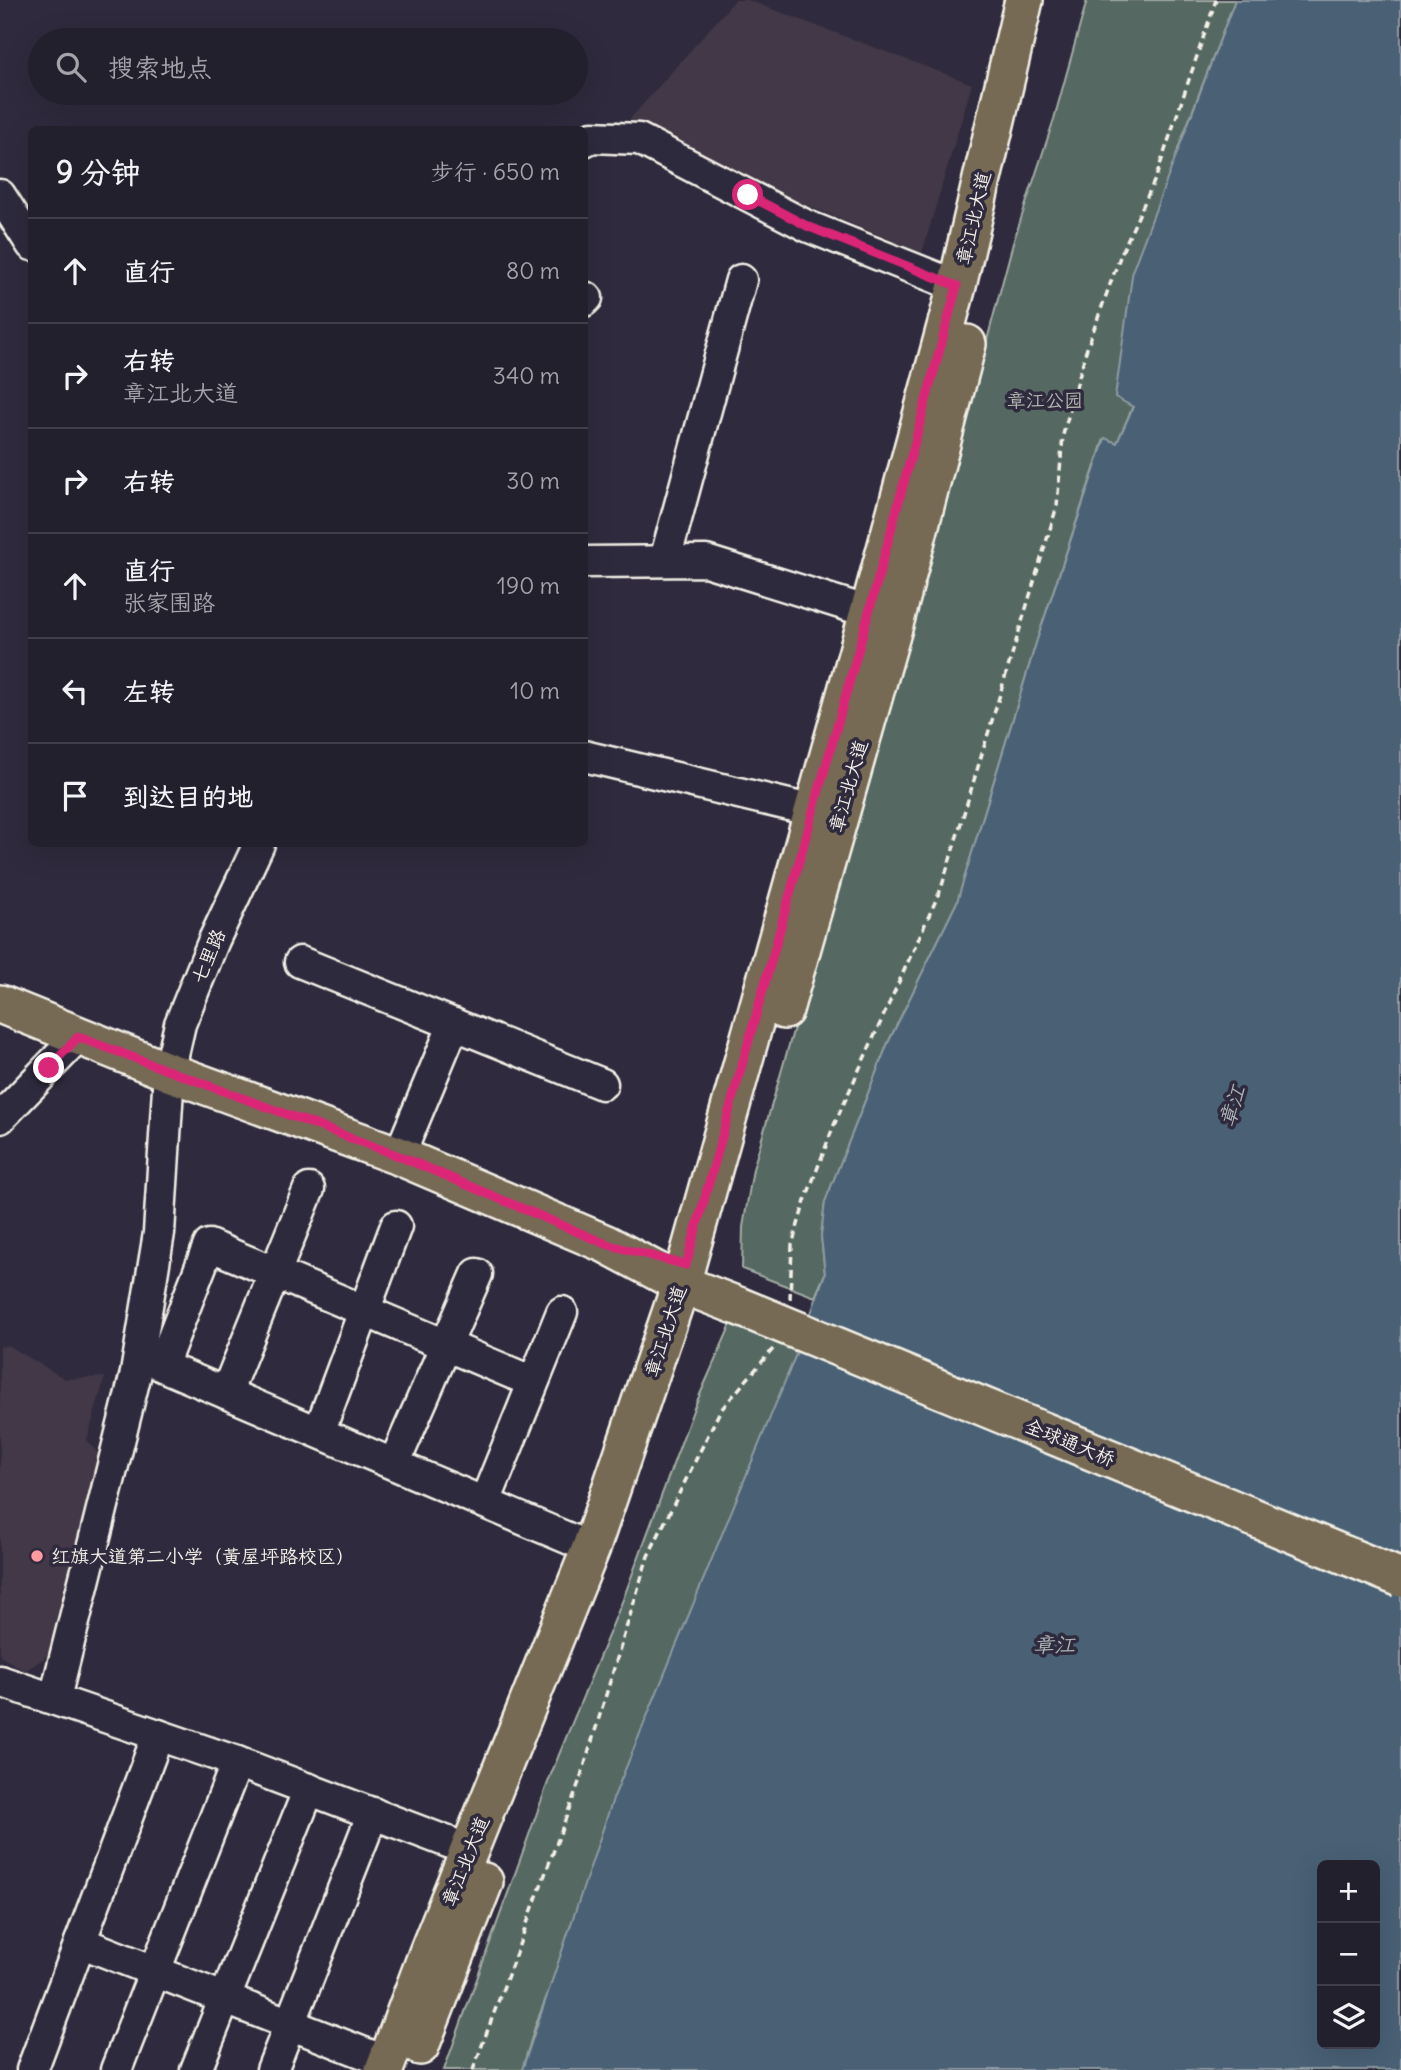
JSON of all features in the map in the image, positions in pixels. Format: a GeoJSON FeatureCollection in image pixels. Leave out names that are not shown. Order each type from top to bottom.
{"type":"FeatureCollection","features":[{"type":"Feature","properties":{"kind":"main road","name":"章江北大道"},"geometry":{"type":"LineString","coordinates":[[394,2067],[470,1850],[591,1549],[695,1279],[814,811],[957,286],[1024,0]]}},
{"type":"Feature","properties":{"kind":"main road","name":"章江北大道"},"geometry":{"type":"LineString","coordinates":[[394,2067],[612,1557],[895,621],[985,275],[1050,0]]}},
{"type":"Feature","properties":{"kind":"main road"},"geometry":{"type":"LineString","coordinates":[[0,1004],[169,1072],[399,1156],[606,1244],[742,1298]]}},
{"type":"Feature","properties":{"kind":"main road","name":"全球通大桥"},"geometry":{"type":"LineString","coordinates":[[742,1298],[1401,1555]]}},
{"type":"Feature","properties":{"kind":"main road","name":"全球通大桥"},"geometry":{"type":"LineString","coordinates":[[742,1298],[1401,1578]]}},
{"type":"Feature","properties":{"kind":"street"},"geometry":{"type":"LineString","coordinates":[[588,139],[639,139],[807,226],[957,286]]}},
{"type":"Feature","properties":{"kind":"street"},"geometry":{"type":"LineString","coordinates":[[0,195],[28,239]]}},
{"type":"Feature","properties":{"kind":"street"},"geometry":{"type":"LineString","coordinates":[[665,560],[741,280]]}},
{"type":"Feature","properties":{"kind":"street"},"geometry":{"type":"LineString","coordinates":[[588,562],[706,561],[869,612]]}},
{"type":"Feature","properties":{"kind":"street"},"geometry":{"type":"LineString","coordinates":[[588,757],[814,811]]}},
{"type":"Feature","properties":{"kind":"street","name":"七里路"},"geometry":{"type":"LineString","coordinates":[[55,1698],[136,1373],[159,1233],[169,1072],[180,1024],[214,940],[258,847]]}},
{"type":"Feature","properties":{"kind":"street"},"geometry":{"type":"LineString","coordinates":[[300,962],[603,1084]]}},
{"type":"Feature","properties":{"kind":"street"},"geometry":{"type":"LineString","coordinates":[[399,1156],[454,1024]]}},
{"type":"Feature","properties":{"kind":"street"},"geometry":{"type":"LineString","coordinates":[[0,1118],[78,1037]]}},
{"type":"Feature","properties":{"kind":"street"},"geometry":{"type":"LineString","coordinates":[[226,1393],[309,1189]]}},
{"type":"Feature","properties":{"kind":"street"},"geometry":{"type":"LineString","coordinates":[[319,1432],[396,1226]]}},
{"type":"Feature","properties":{"kind":"street"},"geometry":{"type":"LineString","coordinates":[[533,1382],[209,1245],[162,1366],[591,1549]]}},
{"type":"Feature","properties":{"kind":"street"},"geometry":{"type":"LineString","coordinates":[[394,1464],[477,1274]]}},
{"type":"Feature","properties":{"kind":"street"},"geometry":{"type":"LineString","coordinates":[[485,1502],[562,1312]]}},
{"type":"Feature","properties":{"kind":"street"},"geometry":{"type":"LineString","coordinates":[[0,1681],[19,1690],[55,1698],[237,1762],[470,1850]]}},
{"type":"Feature","properties":{"kind":"street"},"geometry":{"type":"LineString","coordinates":[[32,2070],[158,1735]]}},
{"type":"Feature","properties":{"kind":"street"},"geometry":{"type":"LineString","coordinates":[[116,2070],[237,1762]]}},
{"type":"Feature","properties":{"kind":"street"},"geometry":{"type":"LineString","coordinates":[[196,2070],[309,1790]]}},
{"type":"Feature","properties":{"kind":"street"},"geometry":{"type":"LineString","coordinates":[[272,2070],[373,1813]]}},
{"type":"Feature","properties":{"kind":"street"},"geometry":{"type":"LineString","coordinates":[[80,1942],[394,2067]]}},
{"type":"Feature","properties":{"kind":"path"},"geometry":{"type":"LineString","coordinates":[[789,1305],[792,1245],[805,1201],[834,1125],[941,890],[1057,506],[1063,435],[1086,351],[1121,254],[1157,177],[1216,0]]}},
{"type":"Feature","properties":{"kind":"path"},"geometry":{"type":"LineString","coordinates":[[473,2070],[582,1774],[648,1556],[720,1411],[775,1346]]}},
{"type":"Feature","properties":{"kind":"shaded area"},"geometry":{"type":"Polygon","coordinates":[[[735,0],[748,0],[972,84],[922,253],[760,186],[630,119],[735,0]]]}},
{"type":"Feature","properties":{"kind":"shaded area","name":"红旗大道第二小学（黄屋坪路校区）"},"geometry":{"type":"Polygon","coordinates":[[[8,1345],[65,1379],[105,1377],[87,1440],[100,1456],[49,1655],[25,1671],[0,1656],[0,1347],[8,1345]]]}},
{"type":"Feature","properties":{"kind":"green space","name":"章江公园"},"geometry":{"type":"Polygon","coordinates":[[[1087,0],[1235,0],[1178,149],[1133,406],[1117,443],[1104,439],[1037,640],[957,902],[888,1043],[825,1202],[821,1236],[825,1274],[815,1297],[742,1269],[743,1227],[753,1169],[906,642],[1013,243],[1054,119],[1087,0]]]}},
{"type":"Feature","properties":{"kind":"green space"},"geometry":{"type":"Polygon","coordinates":[[[731,1324],[797,1352],[536,2024],[522,2070],[444,2070],[551,1774],[622,1602],[694,1408],[731,1324]]]}},
{"type":"Feature","properties":{"kind":"water","name":"章江"},"geometry":{"type":"Polygon","coordinates":[[[1235,0],[1401,0],[1401,2070],[522,2070],[613,1799],[797,1352],[825,1274],[821,1236],[825,1202],[888,1043],[957,902],[1037,640],[1105,438],[1117,443],[1133,407],[1115,397],[1133,269],[1235,0]]]}},
{"type":"Feature","properties":{"kind":"place","name":"红旗大道第二小学（黄屋坪路校区）"},"geometry":{"type":"Point","coordinates":[37,1556]}},
{"type":"Feature","properties":{"kind":"route"},"geometry":{"type":"LineString","coordinates":[[49,1068],[78,1037],[399,1156],[606,1244],[686,1265],[869,612],[957,286],[807,226],[748,195]]}}]}
